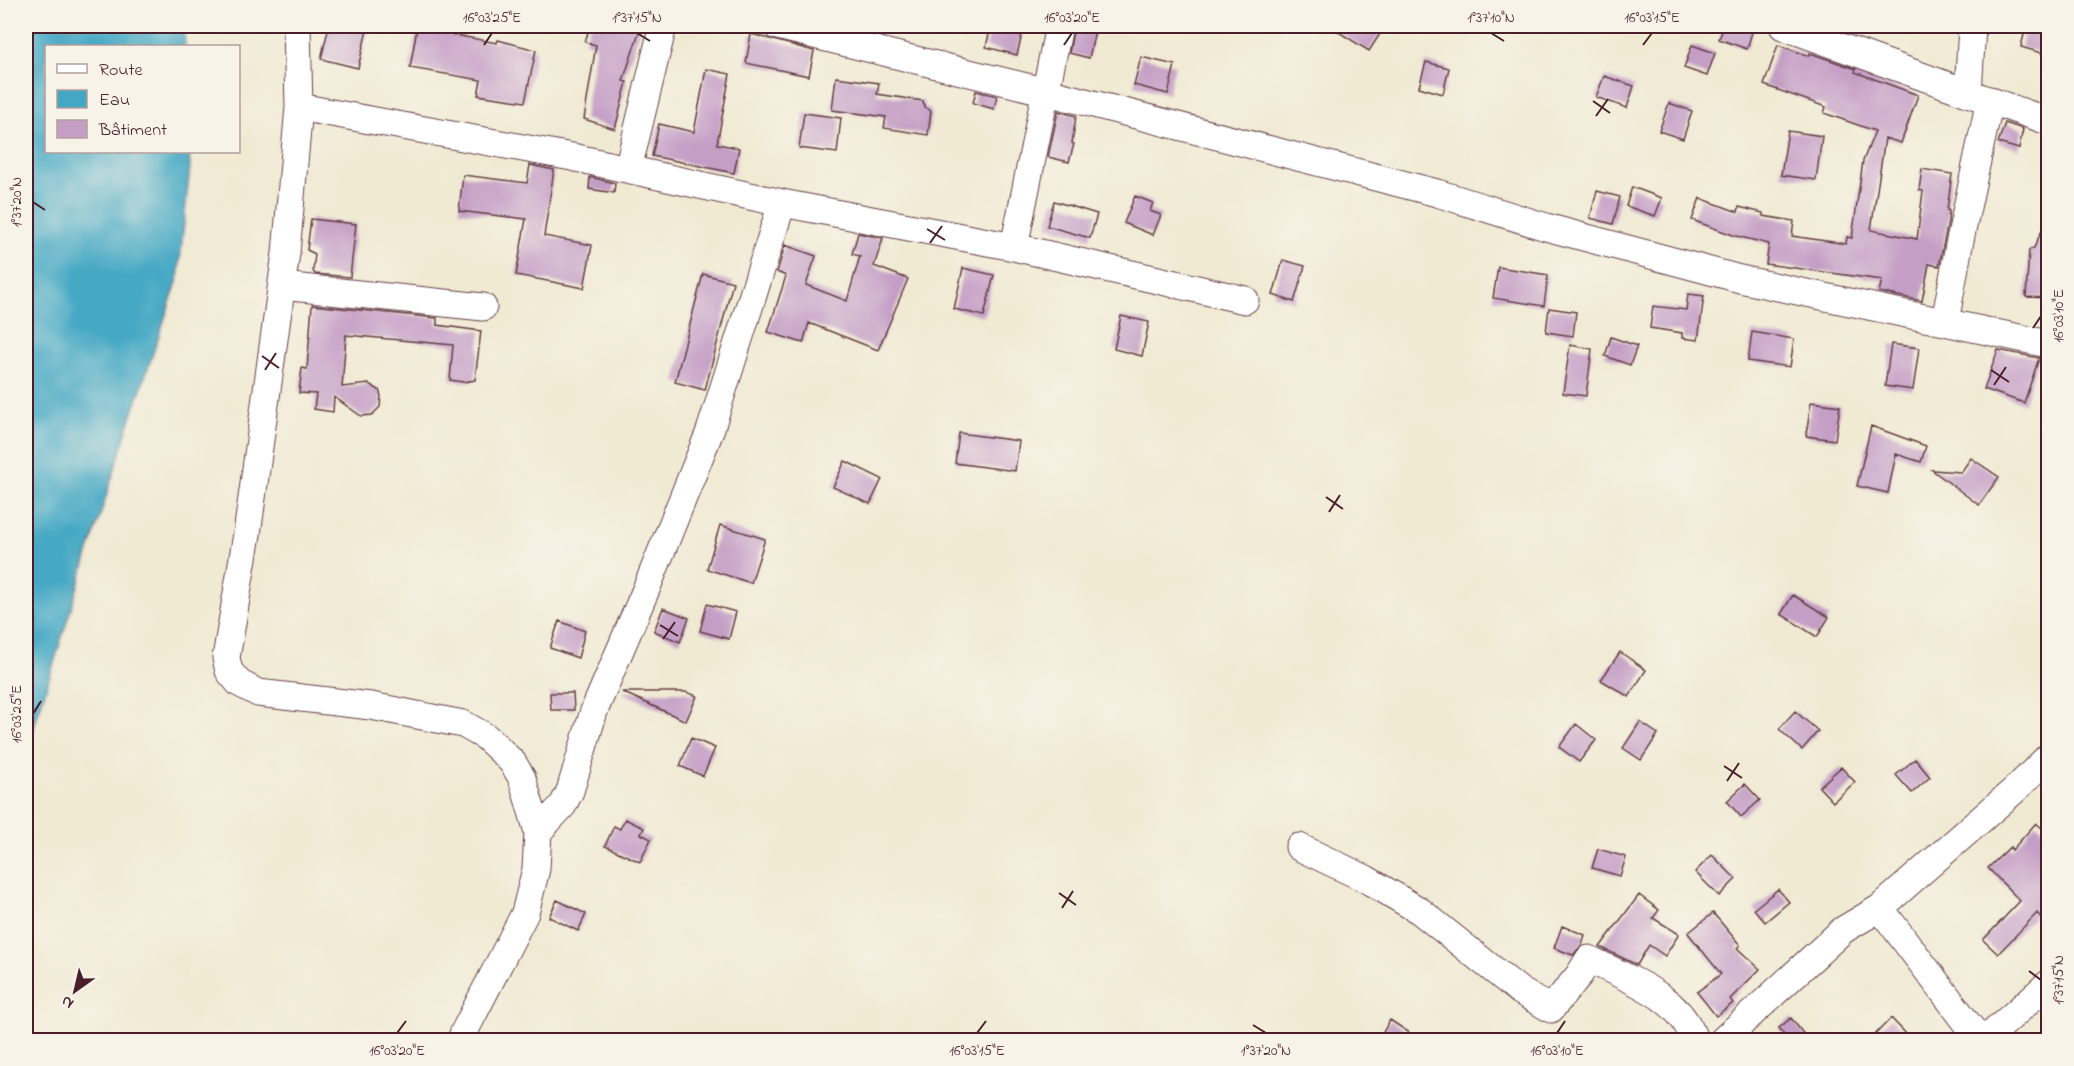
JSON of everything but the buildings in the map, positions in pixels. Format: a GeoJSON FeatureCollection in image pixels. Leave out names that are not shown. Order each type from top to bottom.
{"type":"FeatureCollection","features":[{"type":"Feature","properties":{"kind":"street"},"geometry":{"type":"LineString","coordinates":[[297,26],[299,107],[282,286],[247,534],[226,658],[229,671],[239,683],[258,693],[371,706],[463,724],[486,737],[513,763],[522,778],[538,832],[536,869],[525,913],[463,1034],[462,1041]]}},
{"type":"Feature","properties":{"kind":"street"},"geometry":{"type":"LineString","coordinates":[[628,170],[663,26]]}},
{"type":"Feature","properties":{"kind":"street"},"geometry":{"type":"LineString","coordinates":[[777,26],[1047,92],[1437,194],[1546,227],[1695,267],[1838,300],[2049,344]]}},
{"type":"Feature","properties":{"kind":"street"},"geometry":{"type":"LineString","coordinates":[[1014,247],[1059,26]]}},
{"type":"Feature","properties":{"kind":"street"},"geometry":{"type":"LineString","coordinates":[[1783,26],[2049,120]]}},
{"type":"Feature","properties":{"kind":"street"},"geometry":{"type":"LineString","coordinates":[[1945,322],[1959,245],[1979,97],[1972,26]]}},
{"type":"Feature","properties":{"kind":"street"},"geometry":{"type":"LineString","coordinates":[[299,107],[572,157],[782,203],[1014,247],[1245,300]]}},
{"type":"Feature","properties":{"kind":"street"},"geometry":{"type":"LineString","coordinates":[[538,832],[563,805],[570,791],[594,711],[710,431],[782,203]]}},
{"type":"Feature","properties":{"kind":"street"},"geometry":{"type":"LineString","coordinates":[[282,286],[483,308]]}},
{"type":"Feature","properties":{"kind":"street"},"geometry":{"type":"LineString","coordinates":[[1723,1041],[1843,930],[1880,908],[2049,757]]}},
{"type":"Feature","properties":{"kind":"street"},"geometry":{"type":"LineString","coordinates":[[1299,847],[1366,879],[1420,911],[1520,991],[1551,1009],[1589,959],[1665,999],[1690,1028],[1694,1041]]}},
{"type":"Feature","properties":{"kind":"street"},"geometry":{"type":"LineString","coordinates":[[1880,908],[1980,1041]]}},
{"type":"Feature","properties":{"kind":"street"},"geometry":{"type":"LineString","coordinates":[[1985,1041],[2049,984]]}},
{"type":"Feature","properties":{"kind":"water"},"geometry":{"type":"Polygon","coordinates":[[[26,26],[184,26],[185,45],[45,45],[45,153],[189,153],[190,167],[178,279],[127,430],[26,752],[26,26]]]}}]}
